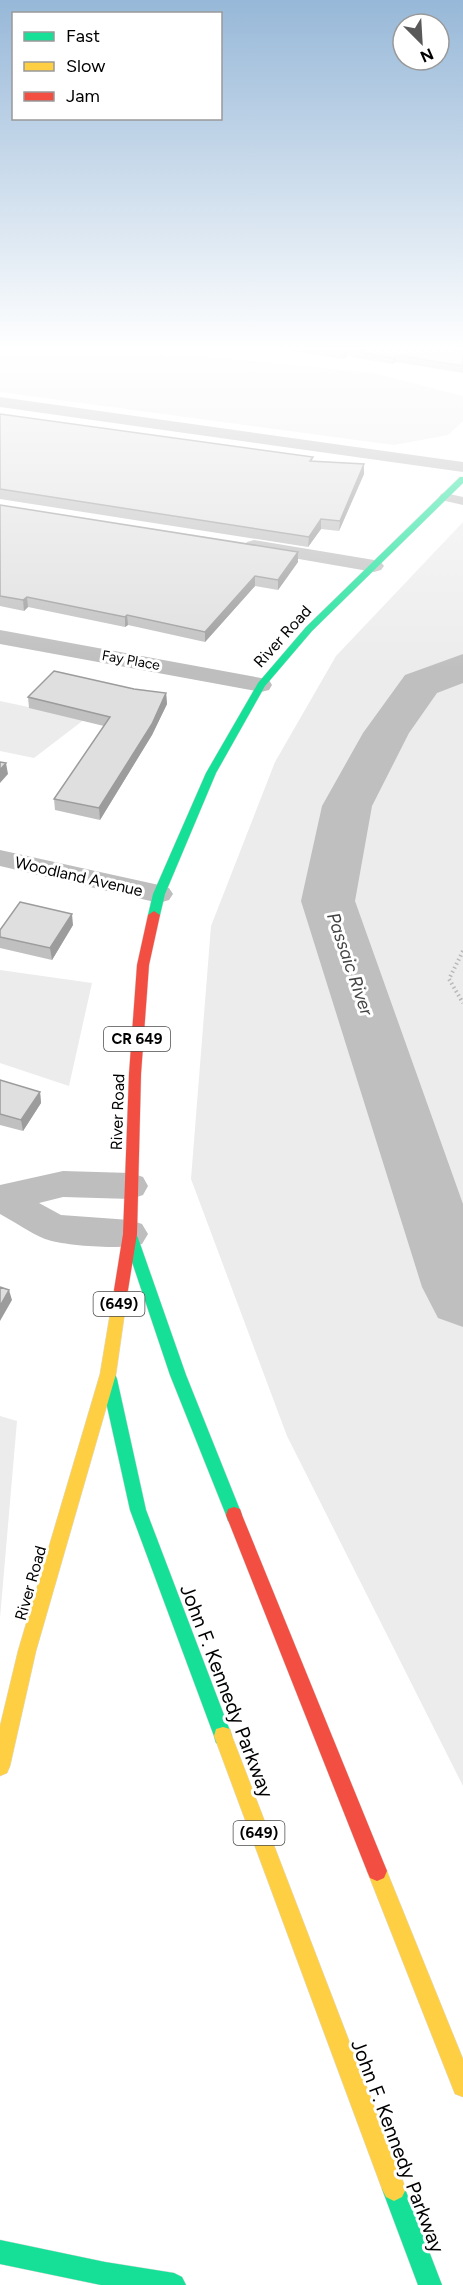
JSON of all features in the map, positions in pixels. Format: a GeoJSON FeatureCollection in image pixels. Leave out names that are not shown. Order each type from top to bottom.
{"type":"FeatureCollection","features":[{"type":"Feature","properties":{"kind":"main road","name":"River Road"},"geometry":{"type":"LineString","coordinates":[[0,1766],[27,1651],[108,1374],[130,1234],[135,1074],[143,965],[159,894],[211,773],[261,685],[309,629],[463,479]]}},
{"type":"Feature","properties":{"kind":"main road","name":"(649)"},"geometry":{"type":"LineString","coordinates":[[130,1234],[178,1374],[463,2086]]}},
{"type":"Feature","properties":{"kind":"main road","name":"John F. Kennedy Parkway"},"geometry":{"type":"LineString","coordinates":[[108,1374],[138,1510],[430,2285]]}},
{"type":"Feature","properties":{"kind":"main road"},"geometry":{"type":"LineString","coordinates":[[0,2252],[105,2274],[174,2285]]}},
{"type":"Feature","properties":{"kind":"street"},"geometry":{"type":"LineString","coordinates":[[395,457],[463,466]]}},
{"type":"Feature","properties":{"kind":"street"},"geometry":{"type":"LineString","coordinates":[[234,543],[374,566]]}},
{"type":"Feature","properties":{"kind":"street","name":"Fay Place"},"geometry":{"type":"LineString","coordinates":[[0,637],[261,685]]}},
{"type":"Feature","properties":{"kind":"street","name":"Woodland Avenue"},"geometry":{"type":"LineString","coordinates":[[0,858],[159,894]]}},
{"type":"Feature","properties":{"kind":"street"},"geometry":{"type":"LineString","coordinates":[[0,1198],[63,1184],[131,1186]]}},
{"type":"Feature","properties":{"kind":"street"},"geometry":{"type":"LineString","coordinates":[[0,1198],[55,1228],[130,1234]]}},
{"type":"Feature","properties":{"kind":"lane"},"geometry":{"type":"LineString","coordinates":[[445,497],[463,501]]}},
{"type":"Feature","properties":{"kind":"path"},"geometry":{"type":"LineString","coordinates":[[463,951],[449,979],[463,1003]]}},
{"type":"Feature","properties":{"kind":"shaded area"},"geometry":{"type":"Polygon","coordinates":[[[463,522],[463,1786],[287,1436],[191,1179],[211,926],[275,762],[336,656],[463,522]]]}},
{"type":"Feature","properties":{"kind":"shaded area"},"geometry":{"type":"Polygon","coordinates":[[[0,701],[85,719],[34,758],[0,751],[0,701]]]}},
{"type":"Feature","properties":{"kind":"shaded area"},"geometry":{"type":"Polygon","coordinates":[[[0,970],[92,983],[69,1086],[0,1063],[0,970]]]}},
{"type":"Feature","properties":{"kind":"shaded area"},"geometry":{"type":"Polygon","coordinates":[[[0,1416],[17,1421],[0,1618],[0,1416]]]}},
{"type":"Feature","properties":{"kind":"building"},"geometry":{"type":"Polygon","coordinates":[[[0,457],[310,457],[313,457],[310,461],[364,464],[340,521],[321,519],[309,537],[0,489],[0,457]]]}},
{"type":"Feature","properties":{"kind":"building"},"geometry":{"type":"Polygon","coordinates":[[[0,505],[298,552],[278,580],[255,576],[205,632],[27,597],[23,600],[0,596],[0,505]]]}},
{"type":"Feature","properties":{"kind":"building"},"geometry":{"type":"Polygon","coordinates":[[[54,671],[134,689],[166,693],[152,724],[99,808],[54,799],[110,717],[28,697],[54,671]]]}},
{"type":"Feature","properties":{"kind":"building"},"geometry":{"type":"Polygon","coordinates":[[[0,762],[6,763],[0,770],[0,762]]]}},
{"type":"Feature","properties":{"kind":"building"},"geometry":{"type":"Polygon","coordinates":[[[20,902],[72,914],[50,948],[0,937],[0,930],[20,902]]]}},
{"type":"Feature","properties":{"kind":"building"},"geometry":{"type":"Polygon","coordinates":[[[0,1080],[40,1092],[21,1120],[0,1114],[0,1080]]]}},
{"type":"Feature","properties":{"kind":"building"},"geometry":{"type":"Polygon","coordinates":[[[0,1287],[9,1290],[0,1306],[0,1287]]]}},
{"type":"Feature","properties":{"kind":"waterway","name":"Passaic River"},"geometry":{"type":"LineString","coordinates":[[463,667],[421,684],[386,733],[347,806],[328,901],[457,1287],[463,1297]]}},
{"type":"Feature","properties":{"kind":"traffic: fast"},"geometry":{"type":"LineString","coordinates":[[154,915],[159,894],[211,773],[261,685],[309,629],[463,479]]}},
{"type":"Feature","properties":{"kind":"traffic: fast"},"geometry":{"type":"LineString","coordinates":[[131,1238],[178,1375],[234,1515]]}},
{"type":"Feature","properties":{"kind":"traffic: fast"},"geometry":{"type":"LineString","coordinates":[[109,1379],[138,1510],[223,1736]]}},
{"type":"Feature","properties":{"kind":"traffic: fast"},"geometry":{"type":"LineString","coordinates":[[394,2189],[430,2285]]}},
{"type":"Feature","properties":{"kind":"traffic: fast"},"geometry":{"type":"LineString","coordinates":[[0,2252],[105,2274],[174,2285]]}},
{"type":"Feature","properties":{"kind":"traffic: slow"},"geometry":{"type":"LineString","coordinates":[[0,1766],[27,1651],[108,1374],[121,1290]]}},
{"type":"Feature","properties":{"kind":"traffic: slow"},"geometry":{"type":"LineString","coordinates":[[223,1736],[394,2189]]}},
{"type":"Feature","properties":{"kind":"traffic: slow"},"geometry":{"type":"LineString","coordinates":[[377,1871],[463,2086]]}},
{"type":"Feature","properties":{"kind":"traffic: jam"},"geometry":{"type":"LineString","coordinates":[[121,1290],[130,1234],[135,1074],[143,965],[154,915]]}},
{"type":"Feature","properties":{"kind":"traffic: jam"},"geometry":{"type":"LineString","coordinates":[[234,1515],[377,1871]]}}]}
